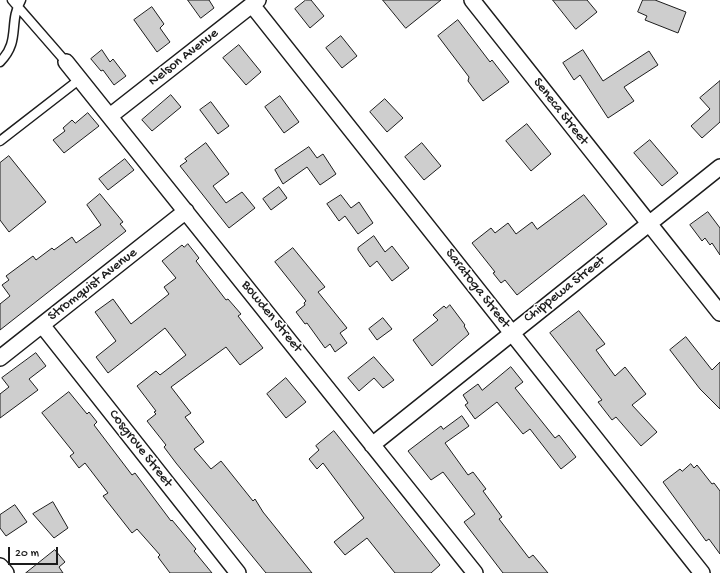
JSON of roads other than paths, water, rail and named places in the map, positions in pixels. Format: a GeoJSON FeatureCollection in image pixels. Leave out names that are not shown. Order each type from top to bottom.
{"type":"FeatureCollection","features":[{"type":"Feature","properties":{"kind":"street","name":"Seneca Street"},"geometry":{"type":"LineString","coordinates":[[472,0],[720,313]]}},
{"type":"Feature","properties":{"kind":"street","name":"Nelson Avenue"},"geometry":{"type":"LineString","coordinates":[[110,116],[255,2]]}},
{"type":"Feature","properties":{"kind":"street","name":"Saratoga Street"},"geometry":{"type":"LineString","coordinates":[[255,2],[512,333],[702,573]]}},
{"type":"Feature","properties":{"kind":"street","name":"Bowden Street"},"geometry":{"type":"LineString","coordinates":[[66,62],[475,573]]}},
{"type":"Feature","properties":{"kind":"street","name":"Chippewa Street"},"geometry":{"type":"LineString","coordinates":[[372,445],[720,167]]}},
{"type":"Feature","properties":{"kind":"street","name":"Stromquist Avenue"},"geometry":{"type":"LineString","coordinates":[[0,358],[186,211]]}},
{"type":"Feature","properties":{"kind":"street","name":"Cosgrove Street"},"geometry":{"type":"LineString","coordinates":[[42,325],[238,573]]}},
{"type":"Feature","properties":{"kind":"street"},"geometry":{"type":"LineString","coordinates":[[0,566],[6,573]]}},
{"type":"Feature","properties":{"kind":"lane"},"geometry":{"type":"LineString","coordinates":[[0,62],[10,50],[13,40],[16,2]]}},
{"type":"Feature","properties":{"kind":"lane"},"geometry":{"type":"LineString","coordinates":[[16,2],[66,62]]}},
{"type":"Feature","properties":{"kind":"lane"},"geometry":{"type":"LineString","coordinates":[[0,141],[80,79]]}}]}
